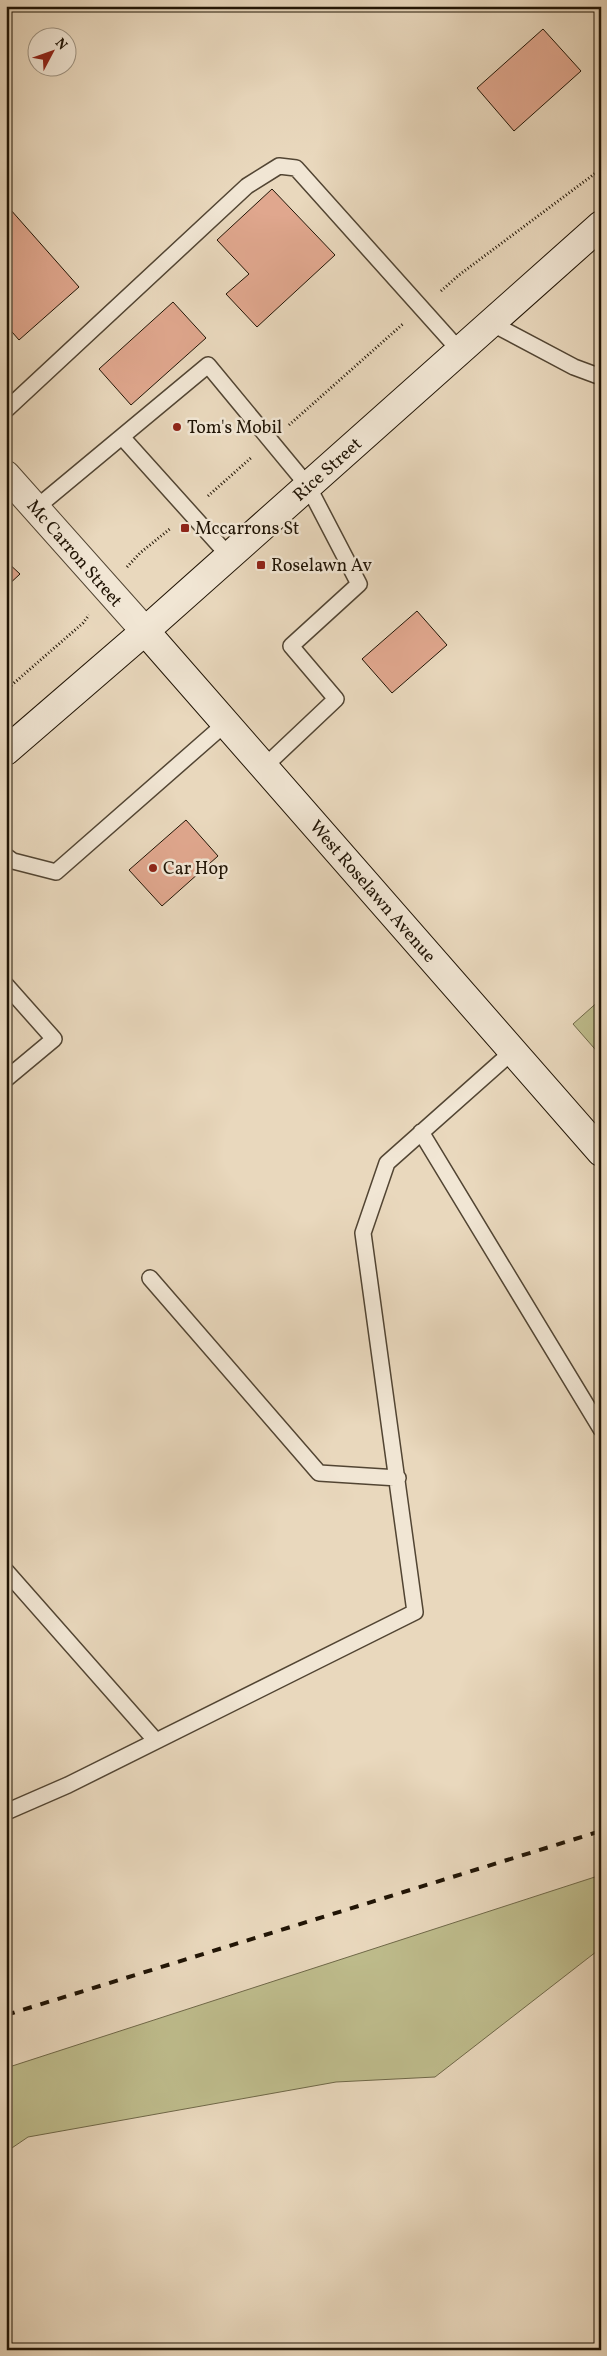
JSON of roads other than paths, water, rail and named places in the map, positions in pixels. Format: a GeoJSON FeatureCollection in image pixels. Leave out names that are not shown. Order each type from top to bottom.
{"type":"FeatureCollection","features":[{"type":"Feature","properties":{"kind":"street","name":"Rice Street"},"geometry":{"type":"LineString","coordinates":[[6,751],[145,631],[601,225]]}},
{"type":"Feature","properties":{"kind":"street","name":"Mc Carron Street"},"geometry":{"type":"LineString","coordinates":[[6,475],[145,631]]}},
{"type":"Feature","properties":{"kind":"street","name":"West Roselawn Avenue"},"geometry":{"type":"LineString","coordinates":[[145,631],[601,1152]]}},
{"type":"Feature","properties":{"kind":"lane"},"geometry":{"type":"LineString","coordinates":[[6,410],[247,186],[279,166],[296,168],[460,351]]}},
{"type":"Feature","properties":{"kind":"lane"},"geometry":{"type":"LineString","coordinates":[[491,323],[574,367],[601,377]]}},
{"type":"Feature","properties":{"kind":"lane"},"geometry":{"type":"LineString","coordinates":[[36,508],[208,365],[308,486],[359,584],[291,646],[336,699],[264,767]]}},
{"type":"Feature","properties":{"kind":"lane"},"geometry":{"type":"LineString","coordinates":[[122,437],[229,556]]}},
{"type":"Feature","properties":{"kind":"lane"},"geometry":{"type":"LineString","coordinates":[[6,856],[13,861],[56,872],[226,723]]}},
{"type":"Feature","properties":{"kind":"lane"},"geometry":{"type":"LineString","coordinates":[[6,985],[54,1039],[6,1079]]}},
{"type":"Feature","properties":{"kind":"lane"},"geometry":{"type":"LineString","coordinates":[[6,1812],[68,1785],[416,1612],[364,1233],[387,1163],[513,1052]]}},
{"type":"Feature","properties":{"kind":"lane"},"geometry":{"type":"LineString","coordinates":[[421,1132],[601,1429]]}},
{"type":"Feature","properties":{"kind":"lane"},"geometry":{"type":"LineString","coordinates":[[150,1278],[319,1473],[398,1478]]}},
{"type":"Feature","properties":{"kind":"lane"},"geometry":{"type":"LineString","coordinates":[[6,1571],[156,1741]]}},
{"type":"Feature","properties":{"kind":"railway"},"geometry":{"type":"LineString","coordinates":[[6,2015],[601,1831]]}},
{"type":"Feature","properties":{"kind":"place","name":"Tom's Mobil"},"geometry":{"type":"Point","coordinates":[177,427]}},
{"type":"Feature","properties":{"kind":"place","name":"Mccarrons St"},"geometry":{"type":"Point","coordinates":[185,528]}},
{"type":"Feature","properties":{"kind":"place","name":"Roselawn Av"},"geometry":{"type":"Point","coordinates":[261,565]}},
{"type":"Feature","properties":{"kind":"place","name":"Car Hop"},"geometry":{"type":"Point","coordinates":[153,868]}}]}
